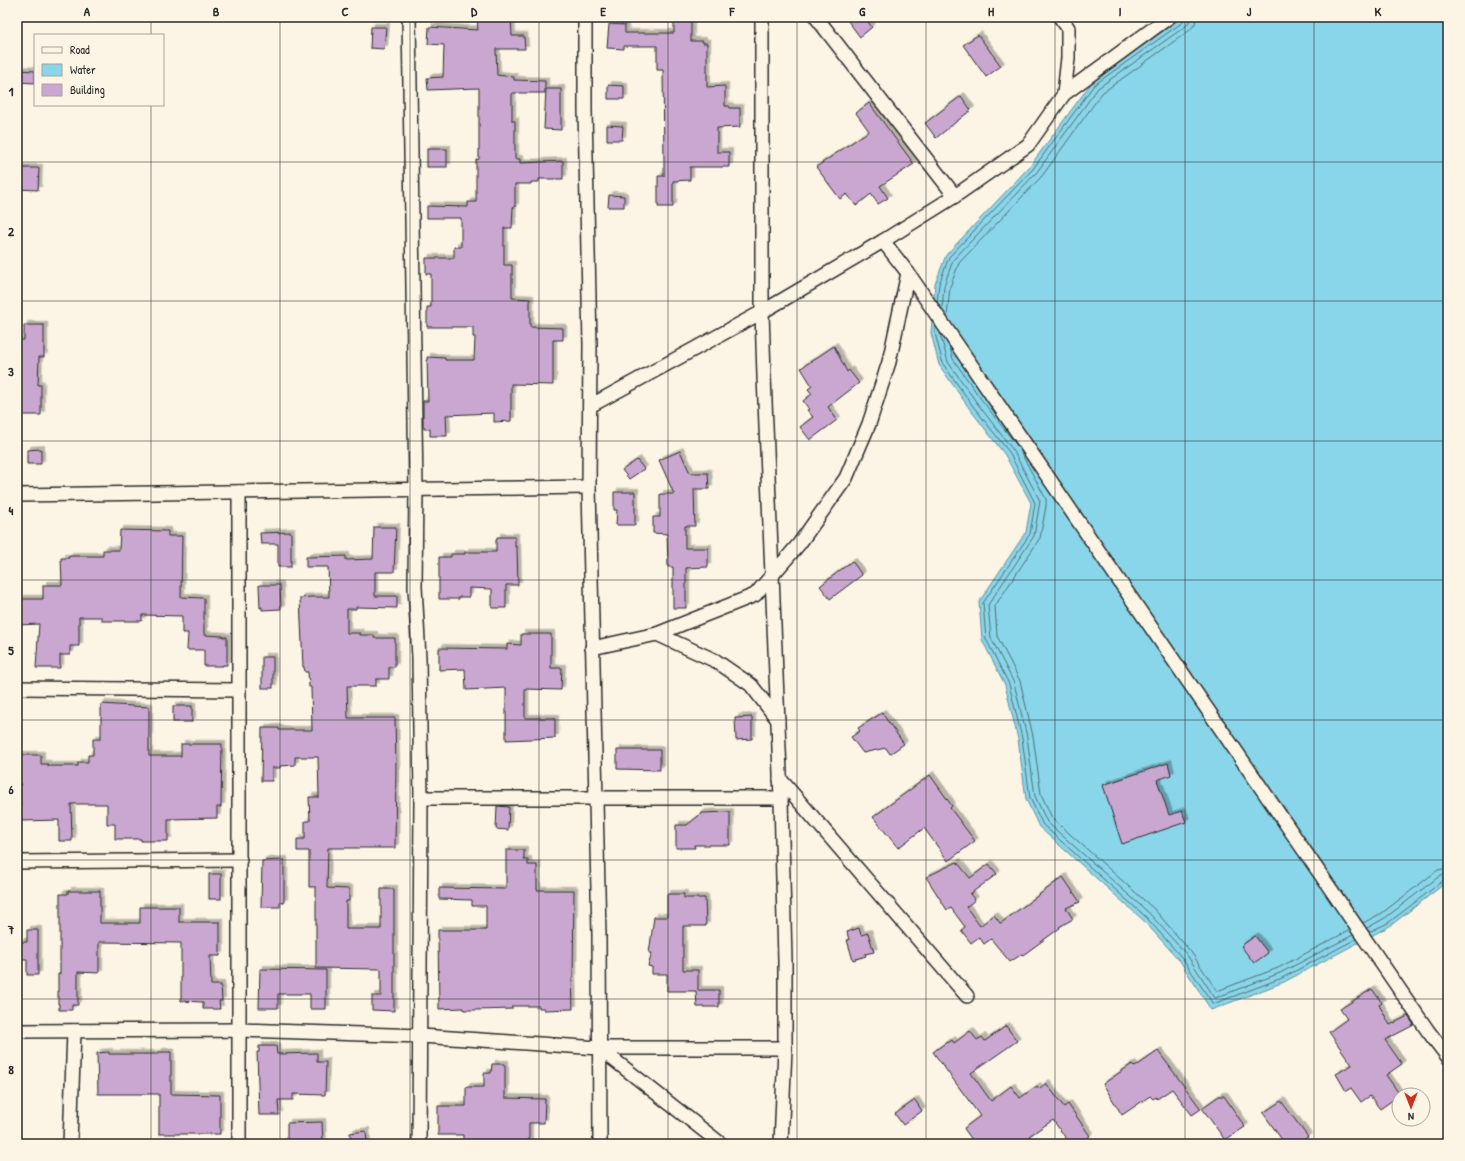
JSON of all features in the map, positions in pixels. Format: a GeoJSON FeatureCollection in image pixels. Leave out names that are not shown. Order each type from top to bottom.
{"type":"FeatureCollection","features":[{"type":"Feature","properties":{"kind":"street"},"geometry":{"type":"LineString","coordinates":[[409,17],[416,490],[415,587],[419,658],[421,798],[421,1036],[419,1144]]}},
{"type":"Feature","properties":{"kind":"street"},"geometry":{"type":"LineString","coordinates":[[585,17],[585,110],[590,345],[589,487],[599,935],[600,1144]]}},
{"type":"Feature","properties":{"kind":"street"},"geometry":{"type":"LineString","coordinates":[[762,17],[762,312],[786,961],[785,1048],[781,1144]]}},
{"type":"Feature","properties":{"kind":"street"},"geometry":{"type":"LineString","coordinates":[[816,17],[955,196]]}},
{"type":"Feature","properties":{"kind":"street"},"geometry":{"type":"LineString","coordinates":[[1060,17],[1068,23],[1068,58],[1064,94]]}},
{"type":"Feature","properties":{"kind":"street"},"geometry":{"type":"LineString","coordinates":[[590,406],[762,312],[883,241],[955,196],[1028,145],[1064,94],[1169,17]]}},
{"type":"Feature","properties":{"kind":"street"},"geometry":{"type":"LineString","coordinates":[[883,241],[908,273],[1419,1018],[1448,1057]]}},
{"type":"Feature","properties":{"kind":"street"},"geometry":{"type":"LineString","coordinates":[[592,648],[658,634],[755,595],[799,544],[846,478],[869,424],[889,362],[908,273]]}},
{"type":"Feature","properties":{"kind":"street"},"geometry":{"type":"LineString","coordinates":[[17,495],[589,487]]}},
{"type":"Feature","properties":{"kind":"street"},"geometry":{"type":"LineString","coordinates":[[239,492],[239,1144]]}},
{"type":"Feature","properties":{"kind":"street"},"geometry":{"type":"LineString","coordinates":[[658,634],[716,661],[751,685],[778,720]]}},
{"type":"Feature","properties":{"kind":"street"},"geometry":{"type":"LineString","coordinates":[[17,688],[239,690]]}},
{"type":"Feature","properties":{"kind":"street"},"geometry":{"type":"LineString","coordinates":[[780,778],[967,996]]}},
{"type":"Feature","properties":{"kind":"street"},"geometry":{"type":"LineString","coordinates":[[421,798],[781,798]]}},
{"type":"Feature","properties":{"kind":"street"},"geometry":{"type":"LineString","coordinates":[[17,862],[240,860]]}},
{"type":"Feature","properties":{"kind":"street"},"geometry":{"type":"LineString","coordinates":[[17,1031],[240,1030],[421,1036],[599,1048],[785,1048]]}},
{"type":"Feature","properties":{"kind":"street"},"geometry":{"type":"LineString","coordinates":[[70,1144],[74,1031]]}},
{"type":"Feature","properties":{"kind":"street"},"geometry":{"type":"LineString","coordinates":[[599,1048],[721,1144]]}},
{"type":"Feature","properties":{"kind":"water"},"geometry":{"type":"Polygon","coordinates":[[[1183,17],[1448,17],[1448,881],[1390,926],[1284,982],[1211,1010],[1180,961],[1143,920],[1039,827],[1026,799],[1018,739],[1005,685],[982,640],[979,602],[1026,532],[1031,503],[1005,455],[969,408],[939,365],[931,333],[935,284],[946,255],[1030,166],[1092,82],[1183,17]]]}},
{"type":"Feature","properties":{"kind":"building"},"geometry":{"type":"Polygon","coordinates":[[[477,17],[511,17],[512,36],[524,36],[525,49],[496,49],[497,75],[514,77],[514,80],[545,81],[545,93],[512,93],[512,121],[515,121],[515,159],[520,159],[520,163],[563,161],[563,179],[539,179],[539,182],[531,182],[531,184],[515,184],[515,207],[513,207],[512,228],[504,228],[504,265],[512,265],[512,298],[530,299],[530,327],[563,328],[563,340],[553,340],[553,385],[511,384],[511,421],[494,422],[494,413],[446,415],[447,436],[430,436],[430,429],[424,429],[423,426],[423,401],[428,401],[427,357],[445,358],[445,360],[474,360],[475,337],[473,337],[473,327],[427,327],[427,307],[431,307],[431,274],[426,274],[426,258],[454,258],[454,247],[461,247],[461,218],[427,218],[427,206],[468,207],[468,202],[476,202],[476,160],[479,159],[479,88],[428,90],[427,78],[443,77],[444,45],[428,44],[429,27],[478,30],[477,17]]]}},
{"type":"Feature","properties":{"kind":"building"},"geometry":{"type":"Polygon","coordinates":[[[845,17],[864,17],[872,27],[860,37],[845,17]]]}},
{"type":"Feature","properties":{"kind":"building"},"geometry":{"type":"Polygon","coordinates":[[[674,20],[691,20],[691,41],[703,41],[703,43],[707,43],[707,87],[725,86],[725,106],[729,106],[730,108],[740,108],[740,127],[717,128],[717,152],[729,152],[729,167],[690,167],[690,180],[673,181],[673,207],[658,207],[658,176],[664,176],[664,163],[663,70],[657,70],[657,46],[624,46],[624,49],[607,48],[609,24],[625,25],[625,33],[674,33],[674,20]]]}},
{"type":"Feature","properties":{"kind":"building"},"geometry":{"type":"Polygon","coordinates":[[[371,27],[386,27],[384,49],[370,48],[371,27]]]}},
{"type":"Feature","properties":{"kind":"building"},"geometry":{"type":"Polygon","coordinates":[[[978,35],[1001,66],[986,77],[963,45],[978,35]]]}},
{"type":"Feature","properties":{"kind":"building"},"geometry":{"type":"Polygon","coordinates":[[[17,70],[34,71],[34,83],[17,82],[17,70]]]}},
{"type":"Feature","properties":{"kind":"building"},"geometry":{"type":"Polygon","coordinates":[[[608,85],[624,86],[624,99],[608,99],[608,85]]]}},
{"type":"Feature","properties":{"kind":"building"},"geometry":{"type":"Polygon","coordinates":[[[546,89],[561,89],[561,130],[544,129],[546,89]]]}},
{"type":"Feature","properties":{"kind":"building"},"geometry":{"type":"Polygon","coordinates":[[[961,96],[971,110],[936,138],[925,123],[961,96]]]}},
{"type":"Feature","properties":{"kind":"building"},"geometry":{"type":"Polygon","coordinates":[[[869,103],[914,164],[880,186],[888,198],[878,204],[871,194],[856,206],[847,194],[840,199],[816,167],[869,131],[856,113],[869,103]]]}},
{"type":"Feature","properties":{"kind":"building"},"geometry":{"type":"Polygon","coordinates":[[[607,125],[623,126],[622,140],[607,140],[607,125]]]}},
{"type":"Feature","properties":{"kind":"building"},"geometry":{"type":"Polygon","coordinates":[[[427,149],[447,149],[447,167],[427,167],[427,149]]]}},
{"type":"Feature","properties":{"kind":"building"},"geometry":{"type":"Polygon","coordinates":[[[17,168],[39,168],[38,190],[17,189],[17,168]]]}},
{"type":"Feature","properties":{"kind":"building"},"geometry":{"type":"Polygon","coordinates":[[[609,195],[624,196],[624,207],[608,207],[609,195]]]}},
{"type":"Feature","properties":{"kind":"building"},"geometry":{"type":"Polygon","coordinates":[[[24,325],[44,325],[44,357],[39,357],[38,385],[41,385],[41,415],[17,415],[18,340],[24,340],[24,325]]]}},
{"type":"Feature","properties":{"kind":"building"},"geometry":{"type":"Polygon","coordinates":[[[834,346],[847,372],[849,370],[859,383],[828,407],[837,420],[810,440],[800,427],[813,417],[807,410],[809,409],[803,401],[812,394],[808,389],[812,386],[801,368],[834,346]]]}},
{"type":"Feature","properties":{"kind":"building"},"geometry":{"type":"Polygon","coordinates":[[[41,449],[41,464],[27,464],[27,450],[41,449]]]}},
{"type":"Feature","properties":{"kind":"building"},"geometry":{"type":"Polygon","coordinates":[[[680,451],[690,473],[708,473],[709,489],[694,489],[695,526],[685,526],[685,548],[708,548],[708,567],[686,568],[686,608],[673,608],[673,567],[668,567],[667,534],[653,533],[653,517],[660,517],[660,494],[674,494],[659,460],[680,451]]]}},
{"type":"Feature","properties":{"kind":"building"},"geometry":{"type":"Polygon","coordinates":[[[637,460],[644,469],[629,479],[622,470],[637,460]]]}},
{"type":"Feature","properties":{"kind":"building"},"geometry":{"type":"Polygon","coordinates":[[[614,492],[635,492],[635,525],[616,525],[617,510],[614,510],[614,492]]]}},
{"type":"Feature","properties":{"kind":"building"},"geometry":{"type":"Polygon","coordinates":[[[374,527],[396,527],[394,572],[375,572],[375,596],[397,596],[397,608],[356,607],[356,609],[347,609],[347,633],[374,635],[374,638],[395,638],[395,667],[389,667],[389,679],[376,679],[376,686],[347,686],[348,718],[395,718],[395,848],[328,848],[327,888],[349,889],[349,901],[346,901],[346,929],[381,929],[381,889],[394,889],[394,1011],[372,1010],[372,996],[381,996],[381,969],[316,968],[316,887],[309,887],[309,851],[297,851],[297,839],[305,839],[305,821],[310,821],[309,797],[319,797],[318,757],[295,757],[295,765],[272,768],[272,781],[261,781],[262,728],[279,728],[279,730],[312,730],[311,687],[309,687],[308,672],[305,672],[303,667],[300,598],[329,597],[328,567],[306,567],[306,557],[346,556],[346,560],[373,559],[374,527]]]}},
{"type":"Feature","properties":{"kind":"building"},"geometry":{"type":"Polygon","coordinates":[[[120,530],[168,531],[168,536],[182,536],[181,597],[204,598],[204,635],[227,637],[227,665],[204,666],[204,650],[187,650],[188,633],[182,633],[182,616],[142,615],[142,621],[102,621],[102,617],[79,617],[79,646],[70,646],[70,655],[60,655],[60,668],[36,668],[39,624],[17,625],[17,599],[43,599],[43,585],[62,585],[61,558],[69,558],[69,556],[103,556],[103,550],[119,550],[120,530]]]}},
{"type":"Feature","properties":{"kind":"building"},"geometry":{"type":"Polygon","coordinates":[[[291,532],[291,567],[278,567],[278,544],[261,544],[260,533],[291,532]]]}},
{"type":"Feature","properties":{"kind":"building"},"geometry":{"type":"Polygon","coordinates":[[[497,537],[515,537],[515,547],[517,547],[518,585],[506,585],[506,608],[492,608],[492,589],[469,588],[469,597],[459,597],[459,599],[439,599],[439,557],[451,557],[451,554],[465,554],[465,552],[496,552],[497,537]]]}},
{"type":"Feature","properties":{"kind":"building"},"geometry":{"type":"Polygon","coordinates":[[[852,561],[862,575],[830,599],[820,586],[852,561]]]}},
{"type":"Feature","properties":{"kind":"building"},"geometry":{"type":"Polygon","coordinates":[[[259,585],[280,585],[281,609],[262,610],[262,607],[260,608],[259,585]]]}},
{"type":"Feature","properties":{"kind":"building"},"geometry":{"type":"Polygon","coordinates":[[[521,634],[551,634],[551,668],[562,668],[561,690],[525,689],[525,718],[555,718],[555,738],[506,740],[506,688],[466,690],[465,669],[439,670],[439,648],[507,649],[507,644],[521,645],[521,634]]]}},
{"type":"Feature","properties":{"kind":"building"},"geometry":{"type":"Polygon","coordinates":[[[262,657],[273,657],[273,688],[262,688],[262,657]]]}},
{"type":"Feature","properties":{"kind":"building"},"geometry":{"type":"Polygon","coordinates":[[[101,704],[149,707],[149,756],[181,756],[181,744],[222,744],[221,807],[217,807],[217,818],[168,819],[168,841],[115,839],[115,824],[107,824],[107,804],[71,804],[72,841],[59,841],[59,820],[21,821],[20,772],[17,772],[17,755],[41,755],[41,764],[48,764],[48,766],[78,766],[78,762],[88,762],[88,755],[93,755],[93,739],[101,739],[101,704]]]}},
{"type":"Feature","properties":{"kind":"building"},"geometry":{"type":"Polygon","coordinates":[[[173,706],[192,706],[192,722],[173,722],[173,706]]]}},
{"type":"Feature","properties":{"kind":"building"},"geometry":{"type":"Polygon","coordinates":[[[882,713],[904,744],[890,754],[886,748],[863,753],[851,737],[860,731],[858,728],[882,713]]]}},
{"type":"Feature","properties":{"kind":"building"},"geometry":{"type":"Polygon","coordinates":[[[752,717],[752,739],[736,740],[735,718],[752,717]]]}},
{"type":"Feature","properties":{"kind":"building"},"geometry":{"type":"Polygon","coordinates":[[[617,750],[660,750],[660,770],[617,769],[617,750]]]}},
{"type":"Feature","properties":{"kind":"building"},"geometry":{"type":"Polygon","coordinates":[[[1168,763],[1171,775],[1157,780],[1169,815],[1182,811],[1186,822],[1122,844],[1103,785],[1168,763]]]}},
{"type":"Feature","properties":{"kind":"building"},"geometry":{"type":"Polygon","coordinates":[[[930,775],[952,806],[950,808],[975,841],[948,861],[924,828],[898,848],[873,817],[930,775]]]}},
{"type":"Feature","properties":{"kind":"building"},"geometry":{"type":"Polygon","coordinates":[[[497,806],[509,807],[508,830],[496,829],[497,806]]]}},
{"type":"Feature","properties":{"kind":"building"},"geometry":{"type":"Polygon","coordinates":[[[730,812],[730,845],[694,845],[695,848],[676,848],[676,825],[687,825],[702,813],[730,812]]]}},
{"type":"Feature","properties":{"kind":"building"},"geometry":{"type":"Polygon","coordinates":[[[506,850],[524,850],[524,860],[528,860],[528,865],[537,865],[537,890],[574,890],[572,978],[573,1009],[544,1010],[544,1008],[539,1008],[539,1006],[512,1006],[512,1009],[439,1009],[438,930],[486,930],[486,906],[472,906],[472,900],[439,899],[439,888],[506,889],[506,850]]]}},
{"type":"Feature","properties":{"kind":"building"},"geometry":{"type":"Polygon","coordinates":[[[284,860],[284,903],[280,902],[280,907],[261,907],[262,861],[284,860]]]}},
{"type":"Feature","properties":{"kind":"building"},"geometry":{"type":"Polygon","coordinates":[[[957,862],[970,878],[989,864],[997,874],[970,894],[975,900],[966,907],[980,926],[994,915],[1001,923],[1063,877],[1080,902],[1066,908],[1073,919],[1059,927],[1060,928],[1023,955],[1022,954],[1010,962],[991,939],[984,944],[979,937],[971,943],[961,930],[965,927],[951,908],[947,910],[926,877],[957,862]]]}},
{"type":"Feature","properties":{"kind":"building"},"geometry":{"type":"Polygon","coordinates":[[[209,874],[221,874],[221,899],[209,899],[209,874]]]}},
{"type":"Feature","properties":{"kind":"building"},"geometry":{"type":"Polygon","coordinates":[[[68,891],[100,891],[100,923],[140,923],[140,907],[179,907],[179,922],[220,922],[220,956],[210,956],[211,985],[221,985],[222,1001],[219,1001],[220,1009],[203,1009],[203,1002],[181,1001],[181,943],[99,942],[99,973],[78,972],[78,1005],[72,1005],[72,1010],[59,1010],[58,974],[60,974],[60,894],[68,894],[68,891]]]}},
{"type":"Feature","properties":{"kind":"building"},"geometry":{"type":"Polygon","coordinates":[[[667,894],[684,894],[684,898],[705,898],[706,926],[683,926],[683,970],[698,970],[698,990],[719,990],[719,1007],[697,1007],[696,991],[667,991],[667,974],[652,974],[652,967],[648,966],[652,953],[649,953],[654,917],[667,917],[667,894]]]}},
{"type":"Feature","properties":{"kind":"building"},"geometry":{"type":"Polygon","coordinates":[[[859,928],[861,935],[868,933],[874,952],[865,954],[866,956],[853,960],[847,940],[849,940],[847,932],[859,928]]]}},
{"type":"Feature","properties":{"kind":"building"},"geometry":{"type":"Polygon","coordinates":[[[27,930],[38,930],[38,975],[27,975],[27,959],[19,959],[19,942],[27,942],[27,930]]]}},
{"type":"Feature","properties":{"kind":"building"},"geometry":{"type":"Polygon","coordinates":[[[1255,936],[1268,953],[1254,963],[1241,946],[1255,936]]]}},
{"type":"Feature","properties":{"kind":"building"},"geometry":{"type":"Polygon","coordinates":[[[260,969],[326,970],[326,1009],[310,1009],[310,994],[278,994],[278,1008],[259,1008],[260,969]]]}},
{"type":"Feature","properties":{"kind":"building"},"geometry":{"type":"Polygon","coordinates":[[[1372,989],[1382,1003],[1379,1005],[1390,1025],[1408,1016],[1414,1025],[1385,1040],[1402,1064],[1386,1075],[1394,1087],[1391,1087],[1391,1101],[1380,1109],[1370,1096],[1361,1102],[1351,1088],[1346,1091],[1336,1074],[1352,1065],[1329,1032],[1347,1019],[1340,1009],[1372,989]]]}},
{"type":"Feature","properties":{"kind":"building"},"geometry":{"type":"Polygon","coordinates":[[[1006,1026],[1017,1041],[971,1073],[991,1101],[1011,1086],[1020,1098],[1037,1086],[1039,1089],[1046,1083],[1064,1107],[1068,1104],[1090,1136],[1079,1144],[1070,1144],[1053,1120],[1029,1136],[1030,1137],[1022,1144],[975,1144],[965,1130],[964,1128],[980,1116],[933,1052],[947,1042],[948,1043],[952,1040],[954,1043],[970,1031],[977,1040],[982,1037],[985,1041],[1006,1026]]]}},
{"type":"Feature","properties":{"kind":"building"},"geometry":{"type":"Polygon","coordinates":[[[259,1046],[276,1046],[277,1054],[317,1053],[317,1062],[326,1062],[325,1095],[293,1094],[293,1100],[278,1100],[279,1115],[259,1115],[257,1052],[259,1052],[259,1046]]]}},
{"type":"Feature","properties":{"kind":"building"},"geometry":{"type":"Polygon","coordinates":[[[1158,1051],[1201,1109],[1192,1115],[1172,1089],[1157,1099],[1156,1097],[1153,1099],[1150,1096],[1122,1115],[1103,1084],[1132,1064],[1135,1067],[1158,1051]]]}},
{"type":"Feature","properties":{"kind":"building"},"geometry":{"type":"Polygon","coordinates":[[[109,1052],[109,1054],[158,1054],[159,1052],[171,1052],[171,1094],[220,1095],[220,1134],[159,1134],[159,1094],[98,1094],[97,1053],[109,1052]]]}},
{"type":"Feature","properties":{"kind":"building"},"geometry":{"type":"Polygon","coordinates":[[[492,1064],[505,1064],[505,1098],[545,1099],[544,1123],[529,1123],[529,1144],[463,1142],[463,1135],[438,1135],[438,1106],[466,1106],[466,1087],[484,1087],[484,1073],[491,1073],[492,1064]]]}},
{"type":"Feature","properties":{"kind":"building"},"geometry":{"type":"Polygon","coordinates":[[[1219,1096],[1224,1096],[1245,1127],[1225,1140],[1202,1108],[1219,1096]]]}},
{"type":"Feature","properties":{"kind":"building"},"geometry":{"type":"Polygon","coordinates":[[[915,1100],[922,1111],[903,1125],[895,1114],[915,1100]]]}},
{"type":"Feature","properties":{"kind":"building"},"geometry":{"type":"Polygon","coordinates":[[[1281,1101],[1308,1137],[1298,1144],[1285,1144],[1263,1113],[1281,1101]]]}},
{"type":"Feature","properties":{"kind":"building"},"geometry":{"type":"Polygon","coordinates":[[[322,1122],[323,1144],[287,1144],[287,1123],[322,1122]]]}},
{"type":"Feature","properties":{"kind":"building"},"geometry":{"type":"Polygon","coordinates":[[[366,1131],[367,1144],[351,1144],[350,1133],[366,1131]]]}}]}
